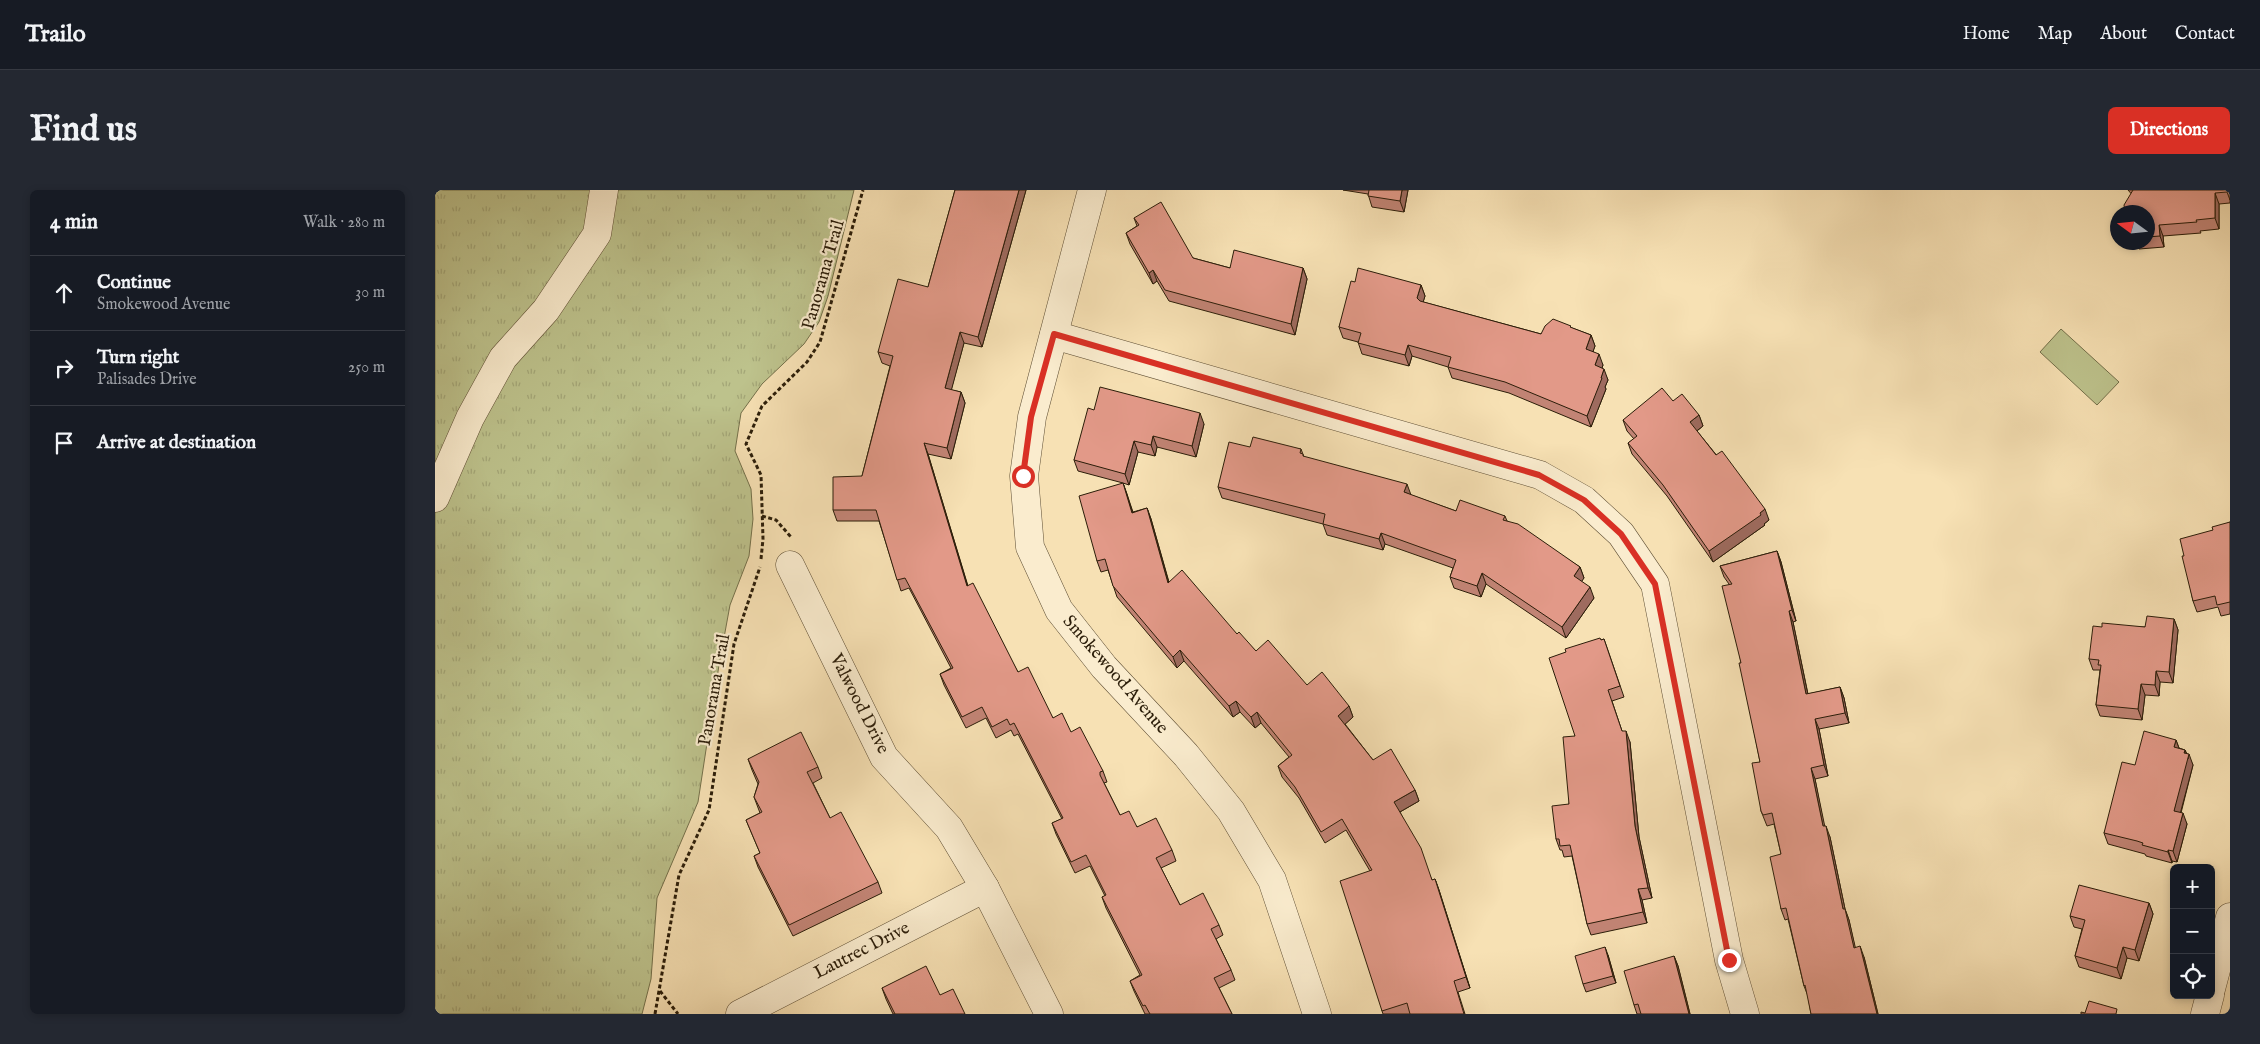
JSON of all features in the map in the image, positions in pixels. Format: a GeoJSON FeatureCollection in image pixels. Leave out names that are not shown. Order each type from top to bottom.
{"type":"FeatureCollection","features":[{"type":"Feature","properties":{"kind":"street"},"geometry":{"type":"LineString","coordinates":[[435,498],[470,418],[503,358],[545,310],[597,234],[604,190]]}},
{"type":"Feature","properties":{"kind":"street","name":"Smokewood Avenue"},"geometry":{"type":"LineString","coordinates":[[1092,190],[1031,417],[1023,476],[1030,547],[1059,610],[1105,667],[1186,755],[1231,811],[1272,880],[1317,1014]]}},
{"type":"Feature","properties":{"kind":"street"},"geometry":{"type":"LineString","coordinates":[[1054,334],[1539,475],[1584,500],[1621,534],[1655,584],[1729,960],[1745,1014]]}},
{"type":"Feature","properties":{"kind":"street","name":"Valwood Drive"},"geometry":{"type":"LineString","coordinates":[[790,564],[884,758],[949,828],[985,888],[1049,1014]]}},
{"type":"Feature","properties":{"kind":"street","name":"Lautrec Drive"},"geometry":{"type":"LineString","coordinates":[[740,1014],[985,888]]}},
{"type":"Feature","properties":{"kind":"street"},"geometry":{"type":"LineString","coordinates":[[2215,974],[2230,917]]}},
{"type":"Feature","properties":{"kind":"street"},"geometry":{"type":"LineString","coordinates":[[2205,1014],[2209,999]]}},
{"type":"Feature","properties":{"kind":"path","name":"Panorama Trail"},"geometry":{"type":"LineString","coordinates":[[655,1014],[679,875],[709,810],[735,644],[760,572],[763,539],[761,476],[746,444],[762,406],[807,362],[820,342],[863,190]]}},
{"type":"Feature","properties":{"kind":"path"},"geometry":{"type":"LineString","coordinates":[[660,991],[677,1010],[678,1014]]}},
{"type":"Feature","properties":{"kind":"green space"},"geometry":{"type":"Polygon","coordinates":[[[435,190],[854,190],[828,296],[819,322],[804,344],[762,384],[741,413],[735,451],[751,489],[753,519],[749,556],[730,605],[698,802],[657,898],[651,979],[642,1014],[435,1014],[435,190]]]}},
{"type":"Feature","properties":{"kind":"green space"},"geometry":{"type":"Polygon","coordinates":[[[2061,329],[2119,382],[2097,405],[2040,352],[2061,329]]]}},
{"type":"Feature","properties":{"kind":"building"},"geometry":{"type":"Polygon","coordinates":[[[955,190],[1019,190],[978,337],[960,332],[945,388],[961,392],[947,448],[924,443],[967,586],[973,583],[1018,672],[1028,667],[1053,718],[1062,713],[1071,732],[1080,727],[1103,771],[1100,772],[1100,775],[1120,815],[1129,811],[1137,827],[1156,818],[1172,850],[1156,858],[1180,905],[1203,893],[1219,925],[1211,929],[1231,970],[1214,978],[1232,1014],[1150,1014],[1145,1005],[1143,1006],[1130,981],[1142,975],[1102,897],[1106,895],[1086,855],[1071,862],[1052,823],[1063,818],[1014,723],[1010,725],[1007,719],[992,727],[982,707],[962,717],[940,674],[953,668],[905,578],[897,580],[876,510],[833,510],[833,477],[862,476],[893,356],[878,352],[898,279],[928,287],[955,190]]]}},
{"type":"Feature","properties":{"kind":"building"},"geometry":{"type":"Polygon","coordinates":[[[1369,190],[1402,190],[1400,201],[1368,196],[1369,190]]]}},
{"type":"Feature","properties":{"kind":"building"},"geometry":{"type":"Polygon","coordinates":[[[2133,190],[2227,190],[2227,192],[2215,193],[2215,218],[2196,220],[2197,222],[2159,225],[2160,236],[2155,236],[2155,205],[2124,205],[2133,190]]]}},
{"type":"Feature","properties":{"kind":"building"},"geometry":{"type":"Polygon","coordinates":[[[1161,202],[1193,258],[1230,268],[1234,250],[1303,268],[1291,324],[1165,290],[1153,270],[1149,273],[1126,233],[1139,225],[1134,218],[1161,202]]]}},
{"type":"Feature","properties":{"kind":"building"},"geometry":{"type":"Polygon","coordinates":[[[1358,268],[1421,285],[1417,298],[1420,301],[1541,334],[1545,326],[1553,319],[1591,335],[1586,349],[1599,354],[1595,365],[1604,369],[1587,416],[1505,382],[1448,367],[1451,357],[1408,345],[1405,355],[1358,343],[1361,333],[1339,327],[1351,281],[1355,282],[1358,268]]]}},
{"type":"Feature","properties":{"kind":"building"},"geometry":{"type":"Polygon","coordinates":[[[1100,387],[1200,413],[1192,446],[1153,436],[1151,445],[1134,441],[1125,474],[1074,460],[1088,408],[1094,410],[1100,387]]]}},
{"type":"Feature","properties":{"kind":"building"},"geometry":{"type":"Polygon","coordinates":[[[1662,388],[1673,401],[1682,394],[1699,415],[1690,422],[1716,455],[1722,451],[1765,509],[1760,513],[1761,515],[1709,551],[1663,485],[1628,443],[1637,436],[1623,420],[1662,388]]]}},
{"type":"Feature","properties":{"kind":"building"},"geometry":{"type":"Polygon","coordinates":[[[1253,437],[1301,449],[1300,453],[1303,456],[1407,484],[1404,492],[1456,511],[1460,500],[1505,516],[1503,520],[1518,524],[1580,567],[1574,576],[1590,587],[1562,627],[1482,573],[1477,586],[1450,577],[1456,560],[1381,533],[1379,539],[1323,524],[1325,514],[1218,487],[1229,442],[1250,447],[1253,437]]]}},
{"type":"Feature","properties":{"kind":"building"},"geometry":{"type":"Polygon","coordinates":[[[1123,483],[1132,513],[1147,508],[1168,583],[1182,570],[1237,634],[1239,632],[1256,651],[1268,640],[1307,685],[1322,672],[1349,706],[1338,716],[1373,760],[1391,749],[1415,790],[1394,802],[1421,848],[1432,880],[1435,879],[1466,977],[1454,981],[1464,1014],[1410,1014],[1407,1003],[1382,1011],[1340,881],[1372,870],[1342,819],[1321,832],[1295,787],[1278,766],[1292,755],[1257,712],[1251,717],[1236,701],[1229,706],[1180,650],[1173,657],[1113,586],[1105,559],[1097,561],[1079,496],[1123,483]]]}},
{"type":"Feature","properties":{"kind":"building"},"geometry":{"type":"Polygon","coordinates":[[[2230,522],[2230,602],[2217,605],[2215,596],[2193,601],[2182,556],[2184,556],[2180,539],[2213,530],[2212,527],[2230,522]]]}},
{"type":"Feature","properties":{"kind":"building"},"geometry":{"type":"Polygon","coordinates":[[[1777,551],[1792,610],[1789,611],[1806,694],[1840,687],[1845,713],[1815,719],[1824,765],[1811,768],[1823,826],[1826,826],[1843,909],[1845,909],[1854,948],[1860,946],[1877,1014],[1811,1014],[1786,908],[1781,909],[1770,857],[1781,854],[1772,813],[1763,815],[1761,811],[1752,763],[1760,762],[1739,663],[1741,663],[1722,586],[1732,584],[1720,566],[1777,551]]]}},
{"type":"Feature","properties":{"kind":"building"},"geometry":{"type":"Polygon","coordinates":[[[2147,616],[2174,619],[2169,672],[2156,671],[2155,685],[2141,684],[2138,709],[2096,705],[2101,665],[2098,665],[2099,660],[2089,659],[2093,626],[2102,627],[2102,623],[2145,627],[2147,616]]]}},
{"type":"Feature","properties":{"kind":"building"},"geometry":{"type":"Polygon","coordinates":[[[1600,638],[1601,640],[1604,639],[1620,686],[1608,690],[1622,731],[1626,731],[1635,826],[1648,888],[1638,889],[1643,912],[1587,924],[1570,845],[1560,846],[1559,839],[1556,839],[1552,806],[1569,804],[1563,737],[1575,736],[1549,658],[1566,652],[1565,649],[1600,638]]]}},
{"type":"Feature","properties":{"kind":"building"},"geometry":{"type":"Polygon","coordinates":[[[2144,731],[2176,740],[2174,747],[2185,750],[2184,753],[2189,754],[2174,811],[2183,813],[2173,851],[2168,850],[2168,852],[2142,845],[2143,843],[2137,841],[2104,833],[2122,762],[2135,765],[2144,731]]]}},
{"type":"Feature","properties":{"kind":"building"},"geometry":{"type":"Polygon","coordinates":[[[801,732],[818,767],[807,772],[830,818],[841,812],[878,882],[789,925],[754,856],[760,853],[746,820],[762,812],[754,797],[759,782],[748,759],[801,732]]]}},
{"type":"Feature","properties":{"kind":"building"},"geometry":{"type":"Polygon","coordinates":[[[2079,885],[2149,903],[2135,950],[2123,947],[2117,968],[2075,956],[2085,920],[2070,916],[2079,885]]]}},
{"type":"Feature","properties":{"kind":"building"},"geometry":{"type":"Polygon","coordinates":[[[1605,947],[1613,976],[1583,984],[1575,956],[1605,947]]]}},
{"type":"Feature","properties":{"kind":"building"},"geometry":{"type":"Polygon","coordinates":[[[1674,956],[1689,1014],[1641,1014],[1638,1004],[1634,1005],[1624,971],[1674,956]]]}},
{"type":"Feature","properties":{"kind":"building"},"geometry":{"type":"Polygon","coordinates":[[[926,966],[940,995],[953,989],[965,1014],[895,1014],[882,988],[926,966]]]}},
{"type":"Feature","properties":{"kind":"building"},"geometry":{"type":"Polygon","coordinates":[[[2089,1001],[2117,1009],[2116,1014],[2081,1014],[2081,1012],[2085,1013],[2089,1001]]]}},
{"type":"Feature","properties":{"kind":"route"},"geometry":{"type":"LineString","coordinates":[[1023,476],[1031,417],[1054,334],[1539,475],[1584,500],[1621,534],[1655,584],[1729,960]]}}]}
